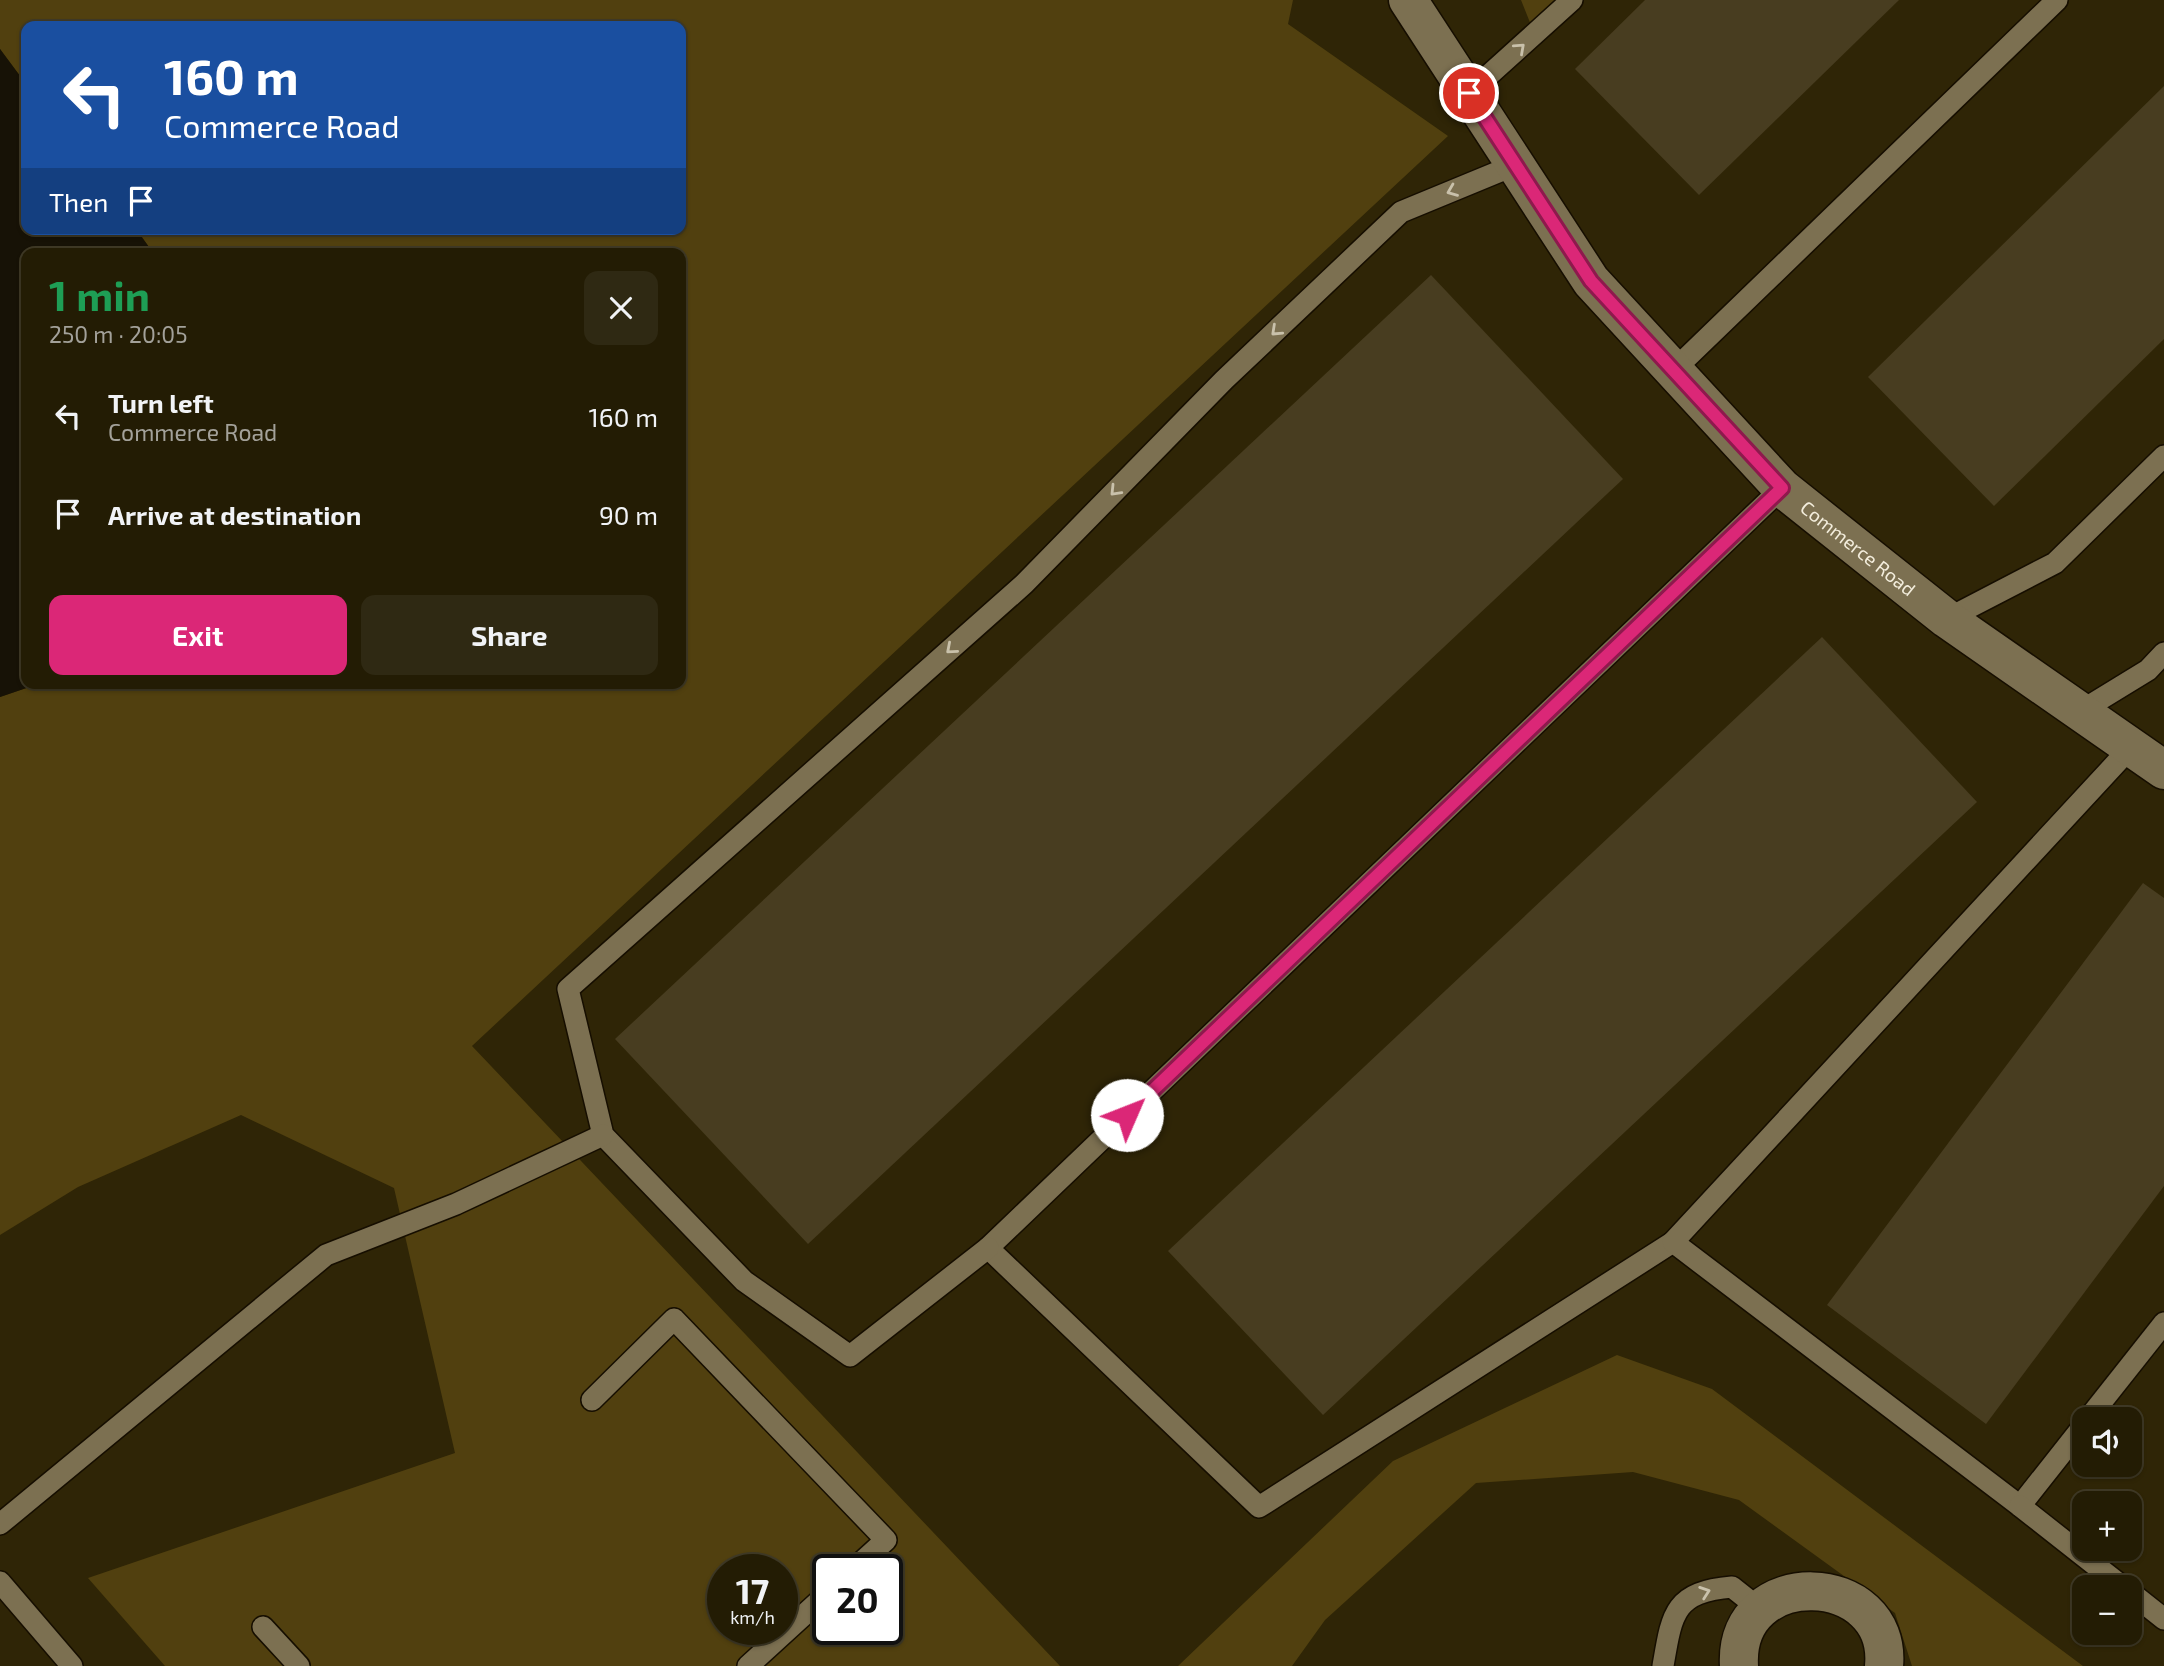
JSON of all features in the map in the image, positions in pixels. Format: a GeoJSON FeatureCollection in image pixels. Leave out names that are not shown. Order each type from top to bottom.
{"type":"FeatureCollection","features":[{"type":"Feature","properties":{"kind":"street","name":"Commerce Road"},"geometry":{"type":"LineString","coordinates":[[1408,0],[1591,281],[1782,488],[1947,619],[2164,770]]}},
{"type":"Feature","properties":{"kind":"street"},"geometry":{"type":"LineString","coordinates":[[1739,1666],[1738,1653],[1745,1630],[1761,1609],[1774,1599],[1798,1590],[1822,1590],[1850,1600],[1868,1616],[1880,1636],[1884,1666]]}},
{"type":"Feature","properties":{"kind":"lane"},"geometry":{"type":"LineString","coordinates":[[1469,93],[1572,0]]}},
{"type":"Feature","properties":{"kind":"lane"},"geometry":{"type":"LineString","coordinates":[[1674,370],[2057,0]]}},
{"type":"Feature","properties":{"kind":"lane"},"geometry":{"type":"LineString","coordinates":[[1515,165],[1401,212],[1224,380],[1024,584],[568,989],[603,1135],[744,1281],[850,1356],[988,1248],[1782,488]]}},
{"type":"Feature","properties":{"kind":"lane"},"geometry":{"type":"LineString","coordinates":[[1947,619],[2054,564],[2164,456]]}},
{"type":"Feature","properties":{"kind":"lane"},"geometry":{"type":"LineString","coordinates":[[2081,711],[2148,670],[2164,653]]}},
{"type":"Feature","properties":{"kind":"lane"},"geometry":{"type":"LineString","coordinates":[[988,1248],[1259,1507],[1673,1242],[2132,746]]}},
{"type":"Feature","properties":{"kind":"lane"},"geometry":{"type":"LineString","coordinates":[[0,1524],[326,1255],[456,1204],[603,1135]]}},
{"type":"Feature","properties":{"kind":"lane"},"geometry":{"type":"LineString","coordinates":[[1673,1242],[2108,1575]]}},
{"type":"Feature","properties":{"kind":"lane"},"geometry":{"type":"LineString","coordinates":[[592,1400],[674,1320],[886,1540],[871,1554]]}},
{"type":"Feature","properties":{"kind":"lane"},"geometry":{"type":"LineString","coordinates":[[2098,1407],[2164,1323]]}},
{"type":"Feature","properties":{"kind":"lane"},"geometry":{"type":"LineString","coordinates":[[2020,1506],[2072,1440]]}},
{"type":"Feature","properties":{"kind":"lane"},"geometry":{"type":"LineString","coordinates":[[0,1582],[72,1666]]}},
{"type":"Feature","properties":{"kind":"lane"},"geometry":{"type":"LineString","coordinates":[[1663,1666],[1670,1627],[1681,1604],[1704,1589],[1732,1587],[1761,1609]]}},
{"type":"Feature","properties":{"kind":"lane"},"geometry":{"type":"LineString","coordinates":[[2142,1602],[2164,1619]]}},
{"type":"Feature","properties":{"kind":"lane"},"geometry":{"type":"LineString","coordinates":[[748,1666],[812,1608]]}},
{"type":"Feature","properties":{"kind":"lane"},"geometry":{"type":"LineString","coordinates":[[263,1626],[299,1666]]}},
{"type":"Feature","properties":{"kind":"shaded area"},"geometry":{"type":"Polygon","coordinates":[[[0,0],[1293,0],[1288,24],[1448,136],[472,1046],[1060,1666],[165,1666],[88,1578],[455,1453],[394,1188],[241,1115],[78,1187],[0,1235],[0,697],[23,689],[686,689],[686,248],[150,248],[140,235],[686,235],[686,21],[21,21],[21,77],[0,49],[0,0]]]}},
{"type":"Feature","properties":{"kind":"shaded area"},"geometry":{"type":"Polygon","coordinates":[[[1521,0],[1557,0],[1531,25],[1521,0]]]}},
{"type":"Feature","properties":{"kind":"shaded area"},"geometry":{"type":"Polygon","coordinates":[[[0,49],[21,77],[21,235],[140,235],[150,248],[21,248],[21,689],[23,689],[0,697],[0,49]]]}},
{"type":"Feature","properties":{"kind":"shaded area"},"geometry":{"type":"Polygon","coordinates":[[[1617,1355],[1712,1389],[2083,1666],[1912,1666],[1895,1613],[1739,1500],[1633,1472],[1476,1483],[1325,1620],[1292,1666],[1178,1666],[1393,1461],[1617,1355]]]}},
{"type":"Feature","properties":{"kind":"building"},"geometry":{"type":"Polygon","coordinates":[[[1645,0],[1899,0],[1699,195],[1575,69],[1645,0]]]}},
{"type":"Feature","properties":{"kind":"building"},"geometry":{"type":"Polygon","coordinates":[[[2164,86],[2164,339],[1994,506],[1868,377],[2164,86]]]}},
{"type":"Feature","properties":{"kind":"building"},"geometry":{"type":"Polygon","coordinates":[[[1431,275],[1623,479],[808,1244],[615,1039],[1431,275]]]}},
{"type":"Feature","properties":{"kind":"building"},"geometry":{"type":"Polygon","coordinates":[[[1822,637],[1977,802],[1323,1415],[1168,1251],[1822,637]]]}},
{"type":"Feature","properties":{"kind":"building"},"geometry":{"type":"Polygon","coordinates":[[[2143,883],[2164,898],[2164,1186],[1986,1424],[1827,1305],[2143,883]]]}},
{"type":"Feature","properties":{"kind":"route"},"geometry":{"type":"LineString","coordinates":[[1127,1115],[1782,488],[1591,281],[1469,93]]}}]}
